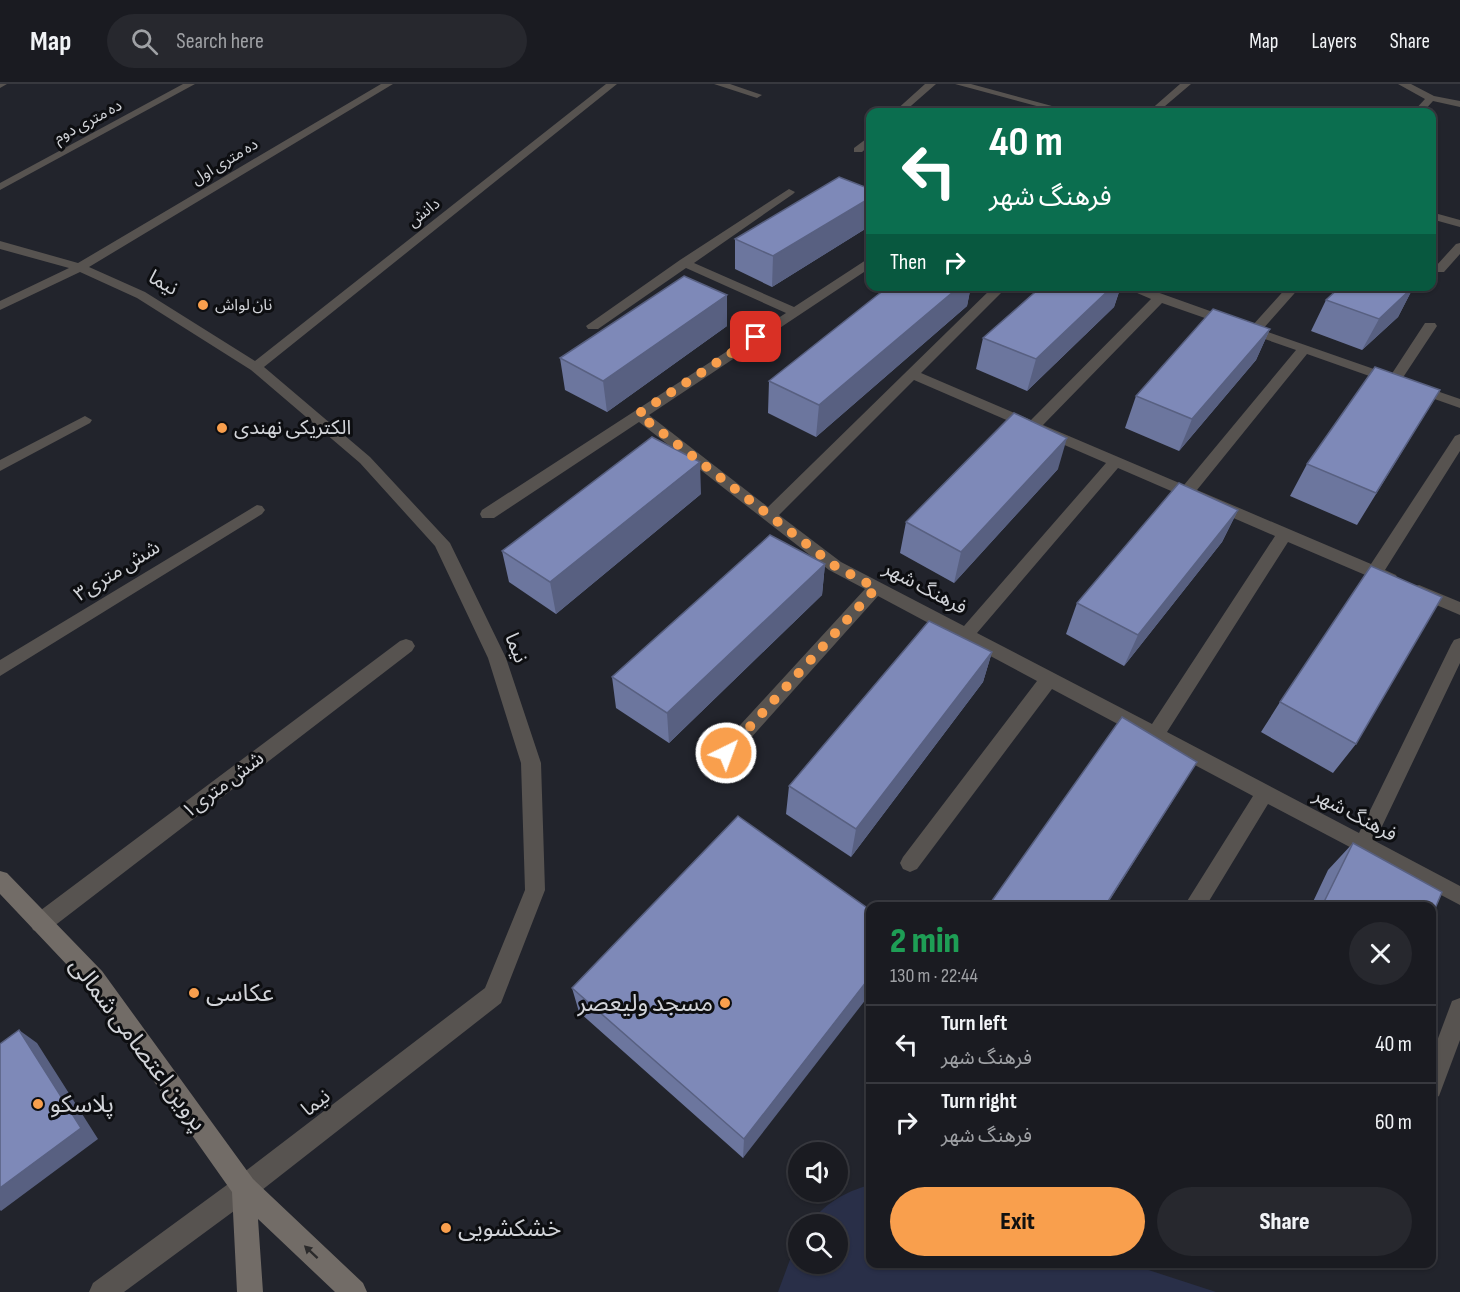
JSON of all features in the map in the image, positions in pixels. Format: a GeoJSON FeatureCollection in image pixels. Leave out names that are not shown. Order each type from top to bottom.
{"type":"FeatureCollection","features":[{"type":"Feature","properties":{"kind":"main road","name":"پروین اعتصامی شمالی"},"geometry":{"type":"LineString","coordinates":[[0,880],[94,978],[244,1188],[354,1292]]}},
{"type":"Feature","properties":{"kind":"main road"},"geometry":{"type":"LineString","coordinates":[[244,1188],[250,1292]]}},
{"type":"Feature","properties":{"kind":"street","name":"ده متری دوم"},"geometry":{"type":"LineString","coordinates":[[0,187],[190,84]]}},
{"type":"Feature","properties":{"kind":"street","name":"ده متری اول"},"geometry":{"type":"LineString","coordinates":[[0,306],[80,267],[388,84]]}},
{"type":"Feature","properties":{"kind":"street","name":"دانش"},"geometry":{"type":"LineString","coordinates":[[256,367],[612,84]]}},
{"type":"Feature","properties":{"kind":"street"},"geometry":{"type":"LineString","coordinates":[[719,84],[758,95]]}},
{"type":"Feature","properties":{"kind":"street"},"geometry":{"type":"LineString","coordinates":[[904,108],[931,84]]}},
{"type":"Feature","properties":{"kind":"street"},"geometry":{"type":"LineString","coordinates":[[960,84],[1053,108]]}},
{"type":"Feature","properties":{"kind":"street"},"geometry":{"type":"LineString","coordinates":[[1158,108],[1186,84]]}},
{"type":"Feature","properties":{"kind":"street"},"geometry":{"type":"LineString","coordinates":[[1403,84],[1431,98],[1460,104]]}},
{"type":"Feature","properties":{"kind":"street"},"geometry":{"type":"LineString","coordinates":[[1422,108],[1431,98]]}},
{"type":"Feature","properties":{"kind":"street"},"geometry":{"type":"LineString","coordinates":[[858,150],[866,143]]}},
{"type":"Feature","properties":{"kind":"street"},"geometry":{"type":"LineString","coordinates":[[593,326],[789,192]]}},
{"type":"Feature","properties":{"kind":"street"},"geometry":{"type":"LineString","coordinates":[[1436,217],[1460,224]]}},
{"type":"Feature","properties":{"kind":"street","name":"نیما"},"geometry":{"type":"LineString","coordinates":[[0,245],[80,267],[141,295],[256,367],[365,460],[442,543],[497,658],[531,763],[535,891],[493,994],[244,1188],[102,1292]]}},
{"type":"Feature","properties":{"kind":"street"},"geometry":{"type":"LineString","coordinates":[[1440,269],[1460,247]]}},
{"type":"Feature","properties":{"kind":"street"},"geometry":{"type":"LineString","coordinates":[[684,263],[795,312]]}},
{"type":"Feature","properties":{"kind":"street"},"geometry":{"type":"LineString","coordinates":[[488,514],[866,265]]}},
{"type":"Feature","properties":{"kind":"street"},"geometry":{"type":"LineString","coordinates":[[769,515],[997,291]]}},
{"type":"Feature","properties":{"kind":"street"},"geometry":{"type":"LineString","coordinates":[[1140,291],[1460,404]]}},
{"type":"Feature","properties":{"kind":"street"},"geometry":{"type":"LineString","coordinates":[[1254,331],[1290,291]]}},
{"type":"Feature","properties":{"kind":"street"},"geometry":{"type":"LineString","coordinates":[[1033,426],[1159,298]]}},
{"type":"Feature","properties":{"kind":"street"},"geometry":{"type":"LineString","coordinates":[[1394,381],[1430,326]]}},
{"type":"Feature","properties":{"kind":"street"},"geometry":{"type":"LineString","coordinates":[[1187,492],[1304,349]]}},
{"type":"Feature","properties":{"kind":"street"},"geometry":{"type":"LineString","coordinates":[[912,374],[1460,609]]}},
{"type":"Feature","properties":{"kind":"street","name":"فرهنگ شهر"},"geometry":{"type":"LineString","coordinates":[[638,414],[835,566],[1460,896]]}},
{"type":"Feature","properties":{"kind":"street"},"geometry":{"type":"LineString","coordinates":[[0,466],[86,420]]}},
{"type":"Feature","properties":{"kind":"street"},"geometry":{"type":"LineString","coordinates":[[1375,573],[1460,439]]}},
{"type":"Feature","properties":{"kind":"street"},"geometry":{"type":"LineString","coordinates":[[966,635],[1116,461]]}},
{"type":"Feature","properties":{"kind":"street","name":"شش متری۳"},"geometry":{"type":"LineString","coordinates":[[0,669],[257,510]]}},
{"type":"Feature","properties":{"kind":"street"},"geometry":{"type":"LineString","coordinates":[[1155,735],[1285,534]]}},
{"type":"Feature","properties":{"kind":"street"},"geometry":{"type":"LineString","coordinates":[[726,753],[876,588]]}},
{"type":"Feature","properties":{"kind":"street"},"geometry":{"type":"LineString","coordinates":[[1364,845],[1460,645]]}},
{"type":"Feature","properties":{"kind":"street","name":"شش متری۱"},"geometry":{"type":"LineString","coordinates":[[41,923],[406,646]]}},
{"type":"Feature","properties":{"kind":"street"},"geometry":{"type":"LineString","coordinates":[[910,863],[1049,679]]}},
{"type":"Feature","properties":{"kind":"street"},"geometry":{"type":"LineString","coordinates":[[1197,902],[1265,793]]}},
{"type":"Feature","properties":{"kind":"street"},"geometry":{"type":"LineString","coordinates":[[1436,1074],[1460,1009]]}},
{"type":"Feature","properties":{"kind":"shaded area"},"geometry":{"type":"Polygon","coordinates":[[[866,1186],[866,1268],[1142,1268],[1216,1292],[778,1292],[788,1265],[788,1274],[848,1274],[848,1214],[818,1214],[832,1202],[848,1202],[848,1193],[866,1186]]]}},
{"type":"Feature","properties":{"kind":"building"},"geometry":{"type":"Polygon","coordinates":[[[839,177],[866,187],[866,200],[773,256],[735,239],[839,177]]]}},
{"type":"Feature","properties":{"kind":"building"},"geometry":{"type":"Polygon","coordinates":[[[684,276],[727,295],[603,381],[560,358],[684,276]]]}},
{"type":"Feature","properties":{"kind":"building"},"geometry":{"type":"Polygon","coordinates":[[[883,291],[954,291],[819,405],[769,381],[883,291]]]}},
{"type":"Feature","properties":{"kind":"building"},"geometry":{"type":"Polygon","coordinates":[[[1036,291],[1108,291],[1036,359],[983,338],[1036,291]]]}},
{"type":"Feature","properties":{"kind":"building"},"geometry":{"type":"Polygon","coordinates":[[[1336,291],[1409,291],[1379,319],[1326,300],[1336,291]]]}},
{"type":"Feature","properties":{"kind":"building"},"geometry":{"type":"Polygon","coordinates":[[[1213,309],[1270,329],[1192,419],[1136,396],[1213,309]]]}},
{"type":"Feature","properties":{"kind":"building"},"geometry":{"type":"Polygon","coordinates":[[[1375,367],[1440,390],[1376,493],[1307,464],[1375,367]]]}},
{"type":"Feature","properties":{"kind":"building"},"geometry":{"type":"Polygon","coordinates":[[[1014,413],[1067,438],[961,552],[906,522],[1014,413]]]}},
{"type":"Feature","properties":{"kind":"building"},"geometry":{"type":"Polygon","coordinates":[[[652,437],[700,462],[550,582],[502,551],[652,437]]]}},
{"type":"Feature","properties":{"kind":"building"},"geometry":{"type":"Polygon","coordinates":[[[1179,483],[1238,510],[1138,635],[1077,603],[1179,483]]]}},
{"type":"Feature","properties":{"kind":"building"},"geometry":{"type":"Polygon","coordinates":[[[770,535],[825,564],[667,713],[612,677],[770,535]]]}},
{"type":"Feature","properties":{"kind":"building"},"geometry":{"type":"Polygon","coordinates":[[[1371,566],[1442,597],[1356,744],[1280,702],[1371,566]]]}},
{"type":"Feature","properties":{"kind":"building"},"geometry":{"type":"Polygon","coordinates":[[[929,621],[992,652],[856,829],[789,786],[929,621]]]}},
{"type":"Feature","properties":{"kind":"building"},"geometry":{"type":"Polygon","coordinates":[[[1122,717],[1197,762],[1108,902],[991,902],[1122,717]]]}},
{"type":"Feature","properties":{"kind":"building","name":"مسجد ولیعصر"},"geometry":{"type":"Polygon","coordinates":[[[738,816],[866,907],[866,982],[744,1139],[572,988],[738,816]]]}},
{"type":"Feature","properties":{"kind":"building"},"geometry":{"type":"Polygon","coordinates":[[[1353,843],[1442,892],[1436,906],[1436,902],[1324,902],[1353,843]]]}},
{"type":"Feature","properties":{"kind":"building","name":"پلاسکو"},"geometry":{"type":"Polygon","coordinates":[[[19,1030],[81,1128],[0,1188],[0,1044],[19,1030]]]}},
{"type":"Feature","properties":{"kind":"place","name":"نان لواش"},"geometry":{"type":"Point","coordinates":[203,305]}},
{"type":"Feature","properties":{"kind":"place","name":"الکتریکی نهندی"},"geometry":{"type":"Point","coordinates":[222,428]}},
{"type":"Feature","properties":{"kind":"place","name":"عکاسی"},"geometry":{"type":"Point","coordinates":[194,993]}},
{"type":"Feature","properties":{"kind":"place","name":"مسجد ولیعصر"},"geometry":{"type":"Point","coordinates":[725,1003]}},
{"type":"Feature","properties":{"kind":"place","name":"پلاسکو"},"geometry":{"type":"Point","coordinates":[38,1104]}},
{"type":"Feature","properties":{"kind":"place","name":"خشکشویی"},"geometry":{"type":"Point","coordinates":[446,1228]}},
{"type":"Feature","properties":{"kind":"route"},"geometry":{"type":"LineString","coordinates":[[726,753],[876,588],[835,566],[638,414],[756,337]]}}]}
